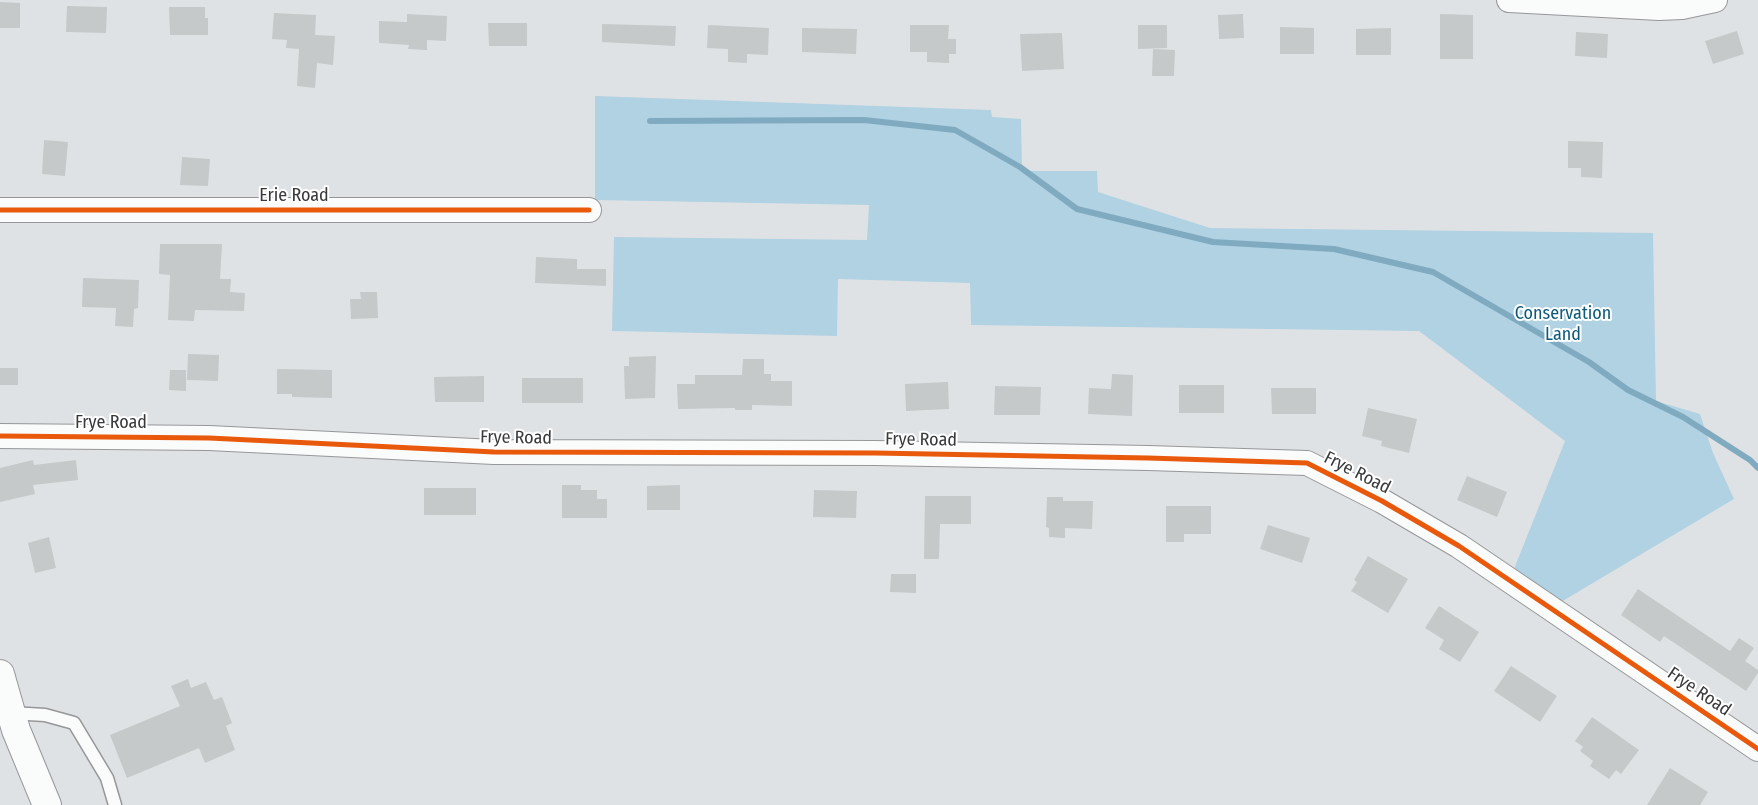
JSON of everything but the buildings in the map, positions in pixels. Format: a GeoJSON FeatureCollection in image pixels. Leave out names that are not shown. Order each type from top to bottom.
{"type":"FeatureCollection","features":[{"type":"Feature","properties":{"kind":"main road"},"geometry":{"type":"LineString","coordinates":[[0,674],[6,706],[47,805]]}},
{"type":"Feature","properties":{"kind":"street"},"geometry":{"type":"LineString","coordinates":[[1509,0],[1643,8],[1682,7],[1715,0]]}},
{"type":"Feature","properties":{"kind":"street","name":"Erie Road"},"geometry":{"type":"LineString","coordinates":[[0,210],[589,210]]}},
{"type":"Feature","properties":{"kind":"street","name":"Frye Road"},"geometry":{"type":"LineString","coordinates":[[0,436],[208,438],[494,452],[875,452],[1138,457],[1307,463],[1382,501],[1459,546],[1758,749]]}},
{"type":"Feature","properties":{"kind":"lane"},"geometry":{"type":"LineString","coordinates":[[6,706],[74,723],[107,778],[115,805]]}},
{"type":"Feature","properties":{"kind":"green space","name":"Conservation Land"},"geometry":{"type":"Polygon","coordinates":[[[595,96],[991,110],[992,117],[1021,119],[1022,171],[1097,171],[1098,192],[1210,228],[1653,233],[1656,401],[1700,414],[1713,453],[1734,499],[1561,602],[1512,574],[1565,441],[1419,331],[971,325],[970,283],[838,279],[837,336],[612,331],[614,237],[867,240],[869,205],[595,200],[595,96]]]}},
{"type":"Feature","properties":{"kind":"waterway"},"geometry":{"type":"LineString","coordinates":[[650,121],[864,120],[955,130],[1020,167],[1077,209],[1213,242],[1334,249],[1433,272],[1589,362],[1628,390],[1683,417],[1750,460],[1758,468]]}},
{"type":"Feature","properties":{"kind":"cycle path"},"geometry":{"type":"LineString","coordinates":[[0,210],[589,210]]}},
{"type":"Feature","properties":{"kind":"cycle path"},"geometry":{"type":"LineString","coordinates":[[0,436],[209,438],[494,452],[875,453],[1307,463],[1382,501],[1459,546],[1758,749]]}}]}
